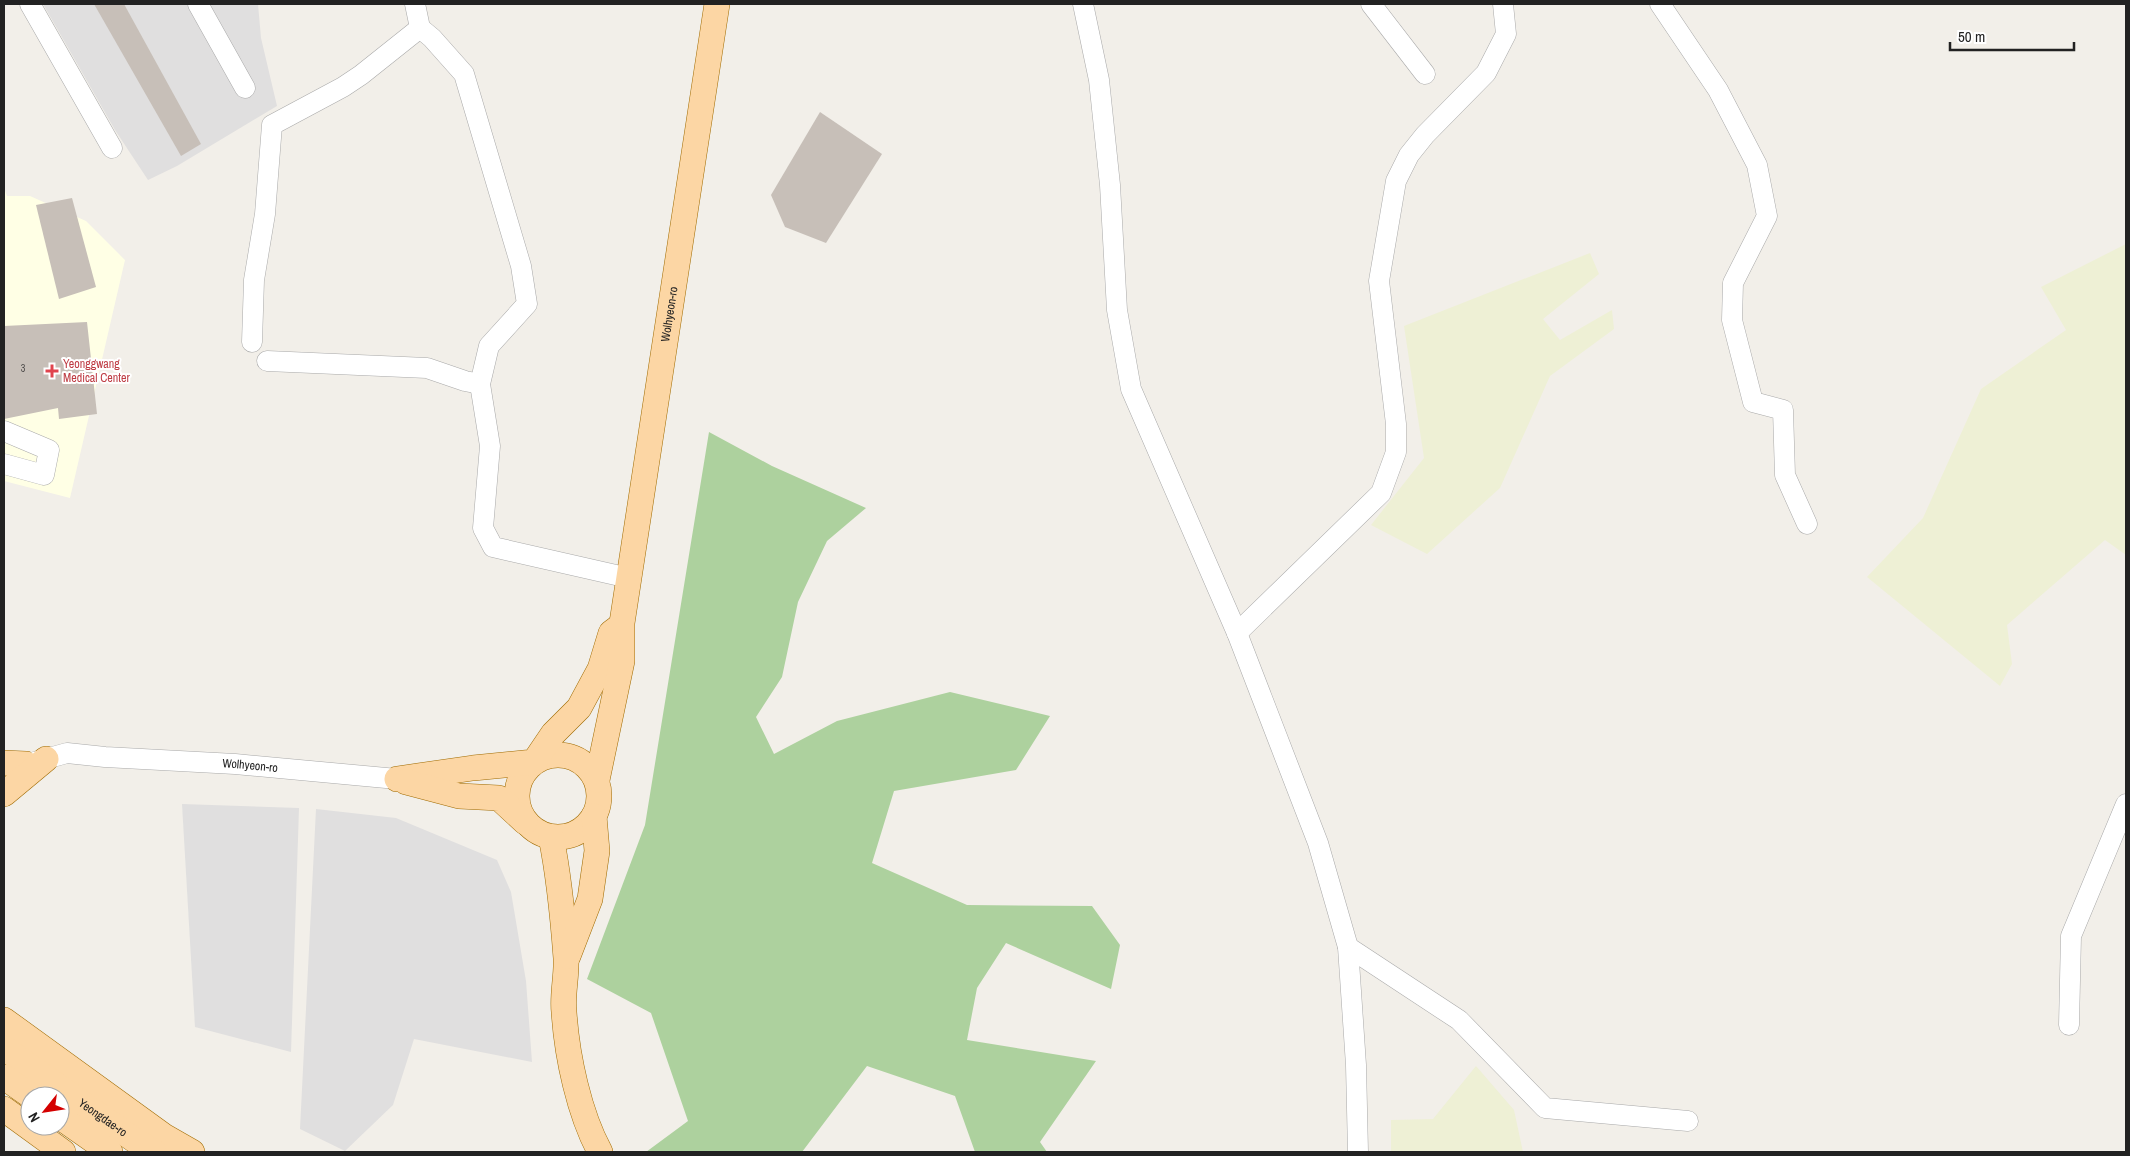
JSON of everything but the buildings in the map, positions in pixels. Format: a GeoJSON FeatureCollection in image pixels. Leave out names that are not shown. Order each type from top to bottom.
{"type":"FeatureCollection","features":[{"type":"Feature","properties":{"kind":"main road","name":"Wolhyeon-ro"},"geometry":{"type":"LineString","coordinates":[[597,780],[622,661],[622,623],[717,4]]}},
{"type":"Feature","properties":{"kind":"main road"},"geometry":{"type":"LineString","coordinates":[[528,824],[520,812],[517,799],[518,784],[524,772],[534,762],[553,734],[579,708],[600,669],[611,633],[622,623]]}},
{"type":"Feature","properties":{"kind":"main road"},"geometry":{"type":"LineString","coordinates":[[557,754],[570,756],[581,761],[590,769],[597,780],[599,805],[587,826],[576,833],[564,837],[551,836],[538,832],[499,798],[459,796],[397,779],[473,768],[534,762],[545,756],[557,754]]}},
{"type":"Feature","properties":{"kind":"main road"},"geometry":{"type":"LineString","coordinates":[[4,794],[20,764]]}},
{"type":"Feature","properties":{"kind":"main road"},"geometry":{"type":"LineString","coordinates":[[566,960],[590,899],[597,851],[594,816]]}},
{"type":"Feature","properties":{"kind":"main road"},"geometry":{"type":"LineString","coordinates":[[551,836],[557,863],[566,960],[563,1010],[572,1065],[588,1131],[599,1152]]}},
{"type":"Feature","properties":{"kind":"main road"},"geometry":{"type":"LineString","coordinates":[[4,1020],[164,1136],[192,1152]]}},
{"type":"Feature","properties":{"kind":"main road","name":"Yeongdae-ro"},"geometry":{"type":"LineString","coordinates":[[4,1048],[154,1152]]}},
{"type":"Feature","properties":{"kind":"main road"},"geometry":{"type":"LineString","coordinates":[[4,1077],[20,1088]]}},
{"type":"Feature","properties":{"kind":"main road"},"geometry":{"type":"LineString","coordinates":[[4,1109],[63,1152]]}},
{"type":"Feature","properties":{"kind":"main road","name":"Yeongdae-ro"},"geometry":{"type":"LineString","coordinates":[[70,1124],[110,1152]]}},
{"type":"Feature","properties":{"kind":"street"},"geometry":{"type":"LineString","coordinates":[[30,4],[112,148]]}},
{"type":"Feature","properties":{"kind":"street"},"geometry":{"type":"LineString","coordinates":[[198,4],[246,88]]}},
{"type":"Feature","properties":{"kind":"street"},"geometry":{"type":"LineString","coordinates":[[415,4],[420,28],[432,38],[464,74],[522,276],[527,304],[489,346],[480,384],[490,446],[483,528],[493,547],[629,578]]}},
{"type":"Feature","properties":{"kind":"street"},"geometry":{"type":"LineString","coordinates":[[1083,4],[1099,80],[1110,186],[1116,310],[1131,389],[1237,633],[1318,843],[1348,947],[1356,1065],[1358,1152]]}},
{"type":"Feature","properties":{"kind":"street"},"geometry":{"type":"LineString","coordinates":[[1371,4],[1424,74]]}},
{"type":"Feature","properties":{"kind":"street"},"geometry":{"type":"LineString","coordinates":[[1237,633],[1381,493],[1396,452],[1396,424],[1379,281],[1396,181],[1409,155],[1425,134],[1486,73],[1506,34],[1503,4]]}},
{"type":"Feature","properties":{"kind":"street"},"geometry":{"type":"LineString","coordinates":[[1660,4],[1718,90],[1757,165],[1768,216],[1733,283],[1732,320],[1753,402],[1783,410],[1785,475],[1807,524]]}},
{"type":"Feature","properties":{"kind":"street"},"geometry":{"type":"LineString","coordinates":[[252,342],[254,280],[265,214],[272,125],[361,76],[420,28]]}},
{"type":"Feature","properties":{"kind":"street"},"geometry":{"type":"LineString","coordinates":[[267,360],[427,368],[480,384]]}},
{"type":"Feature","properties":{"kind":"street"},"geometry":{"type":"LineString","coordinates":[[4,431],[48,450],[44,475],[4,464]]}},
{"type":"Feature","properties":{"kind":"street","name":"Wolhyeon-ro"},"geometry":{"type":"LineString","coordinates":[[20,764],[67,754],[235,764],[397,779]]}},
{"type":"Feature","properties":{"kind":"street"},"geometry":{"type":"LineString","coordinates":[[2069,1025],[2071,936],[2126,804]]}},
{"type":"Feature","properties":{"kind":"street"},"geometry":{"type":"LineString","coordinates":[[1348,947],[1459,1020],[1545,1108],[1688,1121]]}},
{"type":"Feature","properties":{"kind":"shaded area"},"geometry":{"type":"Polygon","coordinates":[[[43,4],[258,4],[261,38],[277,106],[177,166],[148,180],[115,130],[43,4]]]}},
{"type":"Feature","properties":{"kind":"shaded area","name":"Yeonggwang Medical Center"},"geometry":{"type":"Polygon","coordinates":[[[4,188],[7,196],[30,196],[86,221],[125,260],[70,498],[4,481],[4,188]]]}},
{"type":"Feature","properties":{"kind":"shaded area"},"geometry":{"type":"Polygon","coordinates":[[[2126,244],[2126,555],[2105,540],[2007,625],[2012,664],[2000,686],[1867,577],[1923,518],[1981,389],[2066,330],[2041,287],[2126,244]]]}},
{"type":"Feature","properties":{"kind":"shaded area"},"geometry":{"type":"Polygon","coordinates":[[[1590,253],[1599,274],[1543,319],[1560,340],[1612,310],[1614,329],[1550,376],[1500,488],[1427,554],[1371,525],[1424,458],[1404,326],[1590,253]]]}},
{"type":"Feature","properties":{"kind":"shaded area"},"geometry":{"type":"Polygon","coordinates":[[[182,804],[299,808],[291,1052],[195,1027],[182,804]]]}},
{"type":"Feature","properties":{"kind":"shaded area"},"geometry":{"type":"Polygon","coordinates":[[[316,809],[396,818],[497,860],[511,892],[526,981],[532,1062],[414,1039],[393,1105],[345,1151],[300,1129],[316,809]]]}},
{"type":"Feature","properties":{"kind":"shaded area"},"geometry":{"type":"Polygon","coordinates":[[[1476,1066],[1514,1110],[1523,1152],[1391,1152],[1391,1120],[1433,1119],[1476,1066]]]}},
{"type":"Feature","properties":{"kind":"green space"},"geometry":{"type":"Polygon","coordinates":[[[709,432],[772,466],[866,508],[827,541],[798,602],[782,677],[756,717],[774,754],[837,721],[950,692],[1050,716],[1016,770],[894,791],[872,863],[967,905],[1092,906],[1120,945],[1111,989],[1006,943],[977,988],[967,1040],[1096,1061],[1040,1142],[1047,1152],[975,1152],[955,1096],[867,1066],[802,1152],[646,1152],[688,1121],[651,1013],[587,979],[645,825],[709,432]]]}},
{"type":"Feature","properties":{"kind":"place","name":"Yeonggwang Medical Center"},"geometry":{"type":"Point","coordinates":[52,371]}}]}
